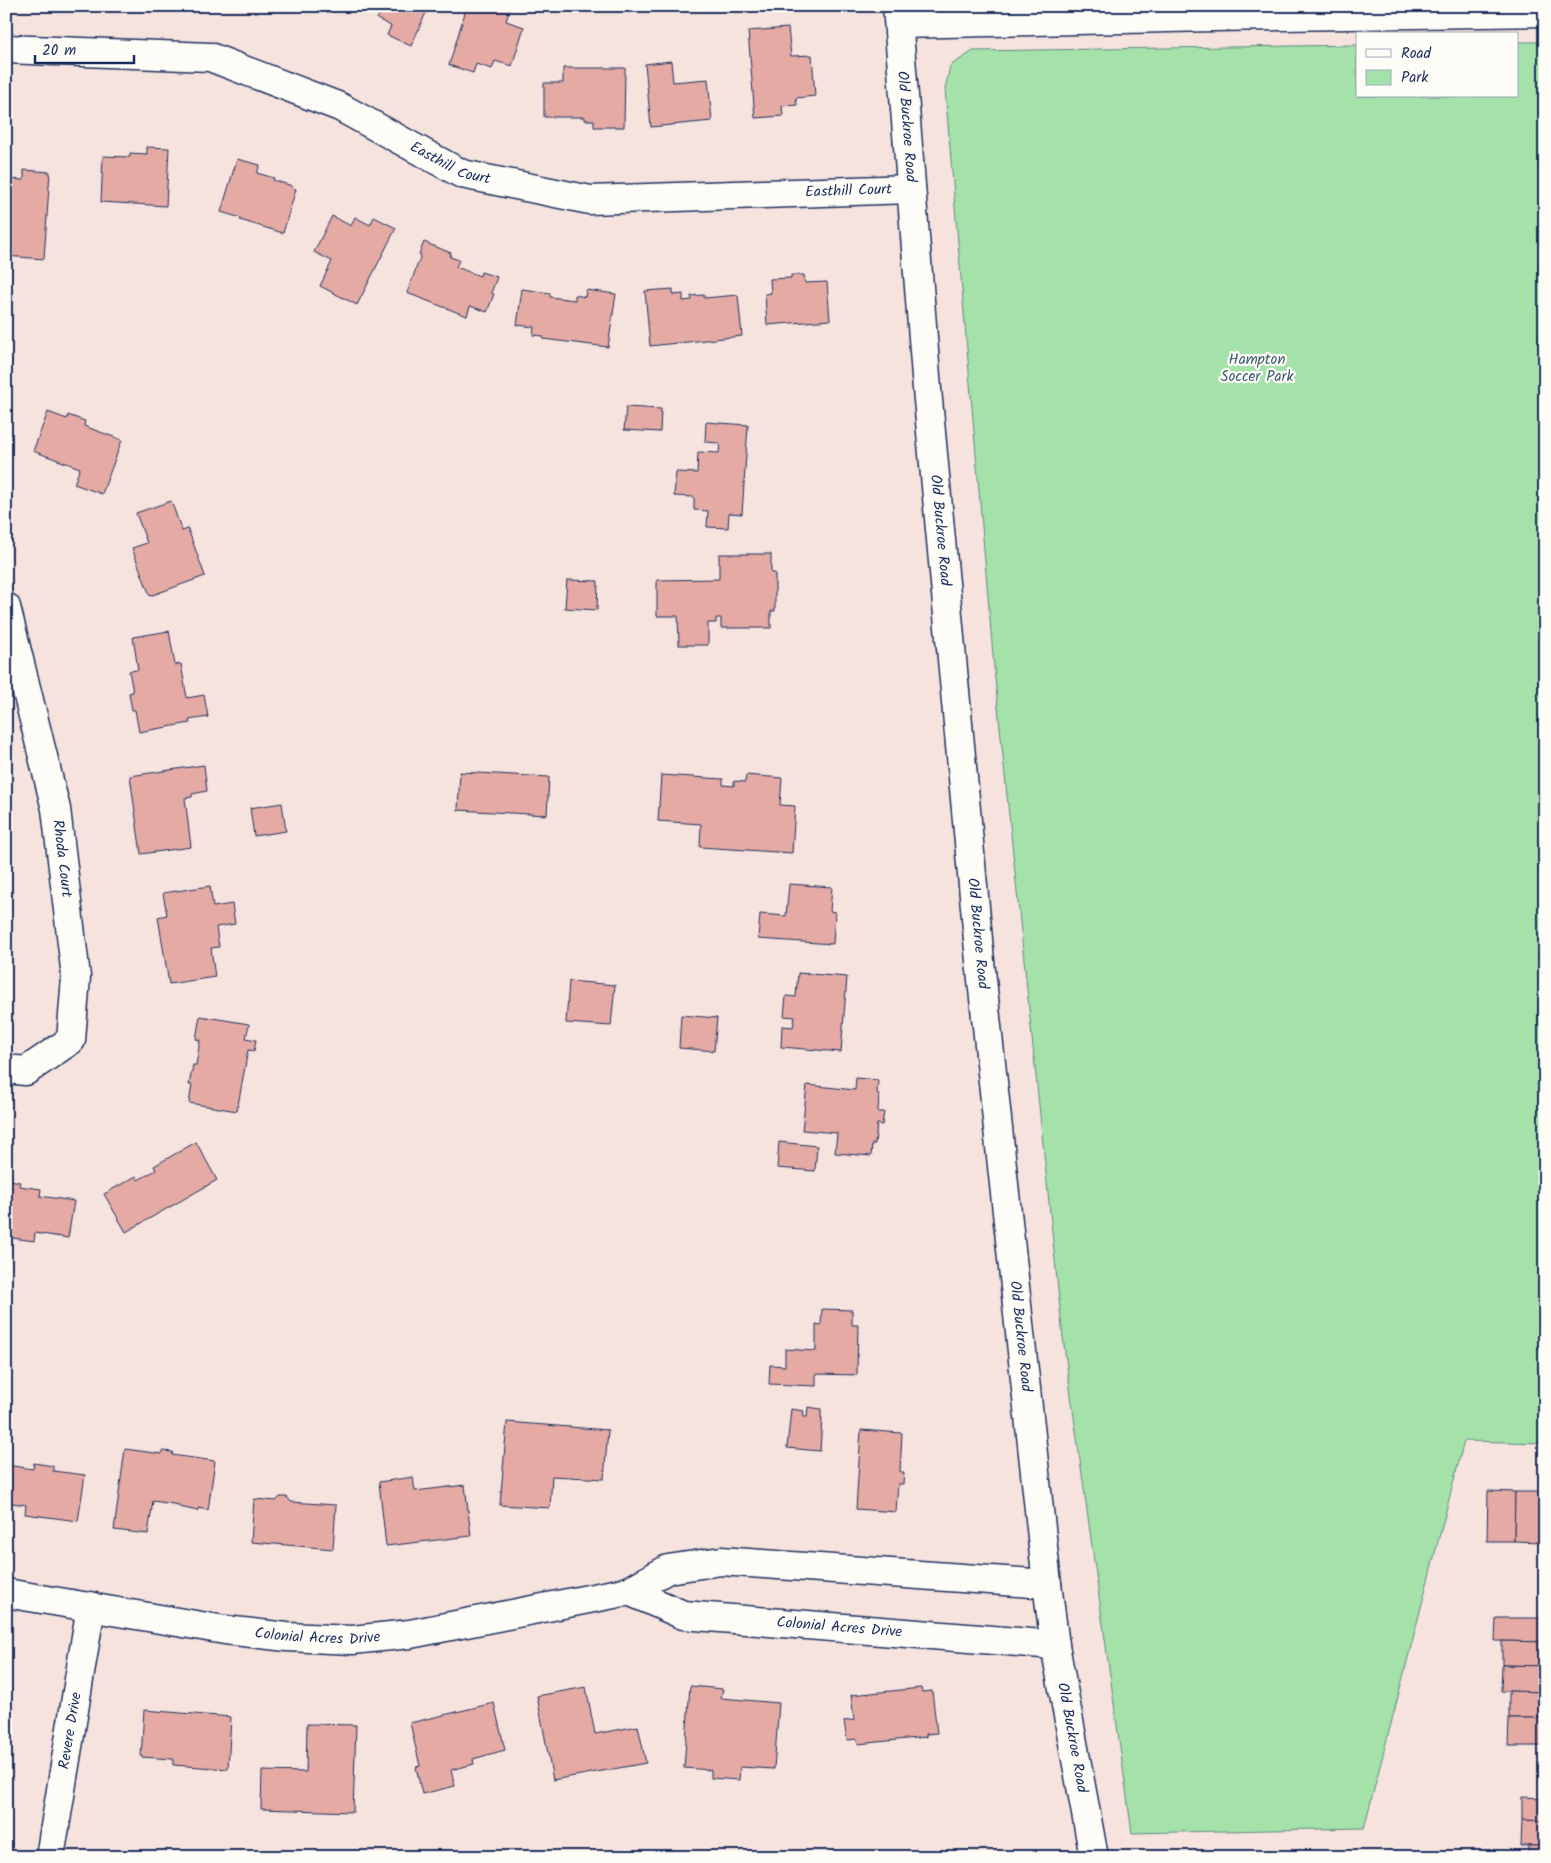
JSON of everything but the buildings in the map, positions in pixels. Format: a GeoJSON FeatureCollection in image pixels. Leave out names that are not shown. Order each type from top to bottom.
{"type":"FeatureCollection","features":[{"type":"Feature","properties":{"kind":"street"},"geometry":{"type":"LineString","coordinates":[[898,15],[1212,17],[1545,12]]}},
{"type":"Feature","properties":{"kind":"street","name":"Old Buckroe Road"},"geometry":{"type":"LineString","coordinates":[[898,15],[926,389],[980,961],[1046,1584],[1055,1645],[1094,1857]]}},
{"type":"Feature","properties":{"kind":"street","name":"Easthill Court"},"geometry":{"type":"LineString","coordinates":[[6,49],[210,57],[340,107],[462,174],[590,200],[911,189]]}},
{"type":"Feature","properties":{"kind":"street","name":"Rhoda Court"},"geometry":{"type":"LineString","coordinates":[[6,607],[56,809],[76,977],[71,1040],[26,1071],[6,1069]]}},
{"type":"Feature","properties":{"kind":"street","name":"Colonial Acres Drive"},"geometry":{"type":"LineString","coordinates":[[6,1593],[225,1630],[287,1637],[352,1640],[410,1634],[629,1590],[668,1569],[721,1561],[1046,1584]]}},
{"type":"Feature","properties":{"kind":"street","name":"Colonial Acres Drive"},"geometry":{"type":"LineString","coordinates":[[629,1590],[683,1615],[1055,1645]]}},
{"type":"Feature","properties":{"kind":"street","name":"Revere Drive"},"geometry":{"type":"LineString","coordinates":[[50,1857],[91,1606]]}},
{"type":"Feature","properties":{"kind":"green space","name":"Hampton Soccer Park"},"geometry":{"type":"Polygon","coordinates":[[[1518,42],[1545,42],[1545,1443],[1464,1441],[1364,1828],[1132,1833],[1063,1338],[995,679],[945,89],[950,66],[973,51],[1356,45],[1356,98],[1518,98],[1518,42]]]}}]}
